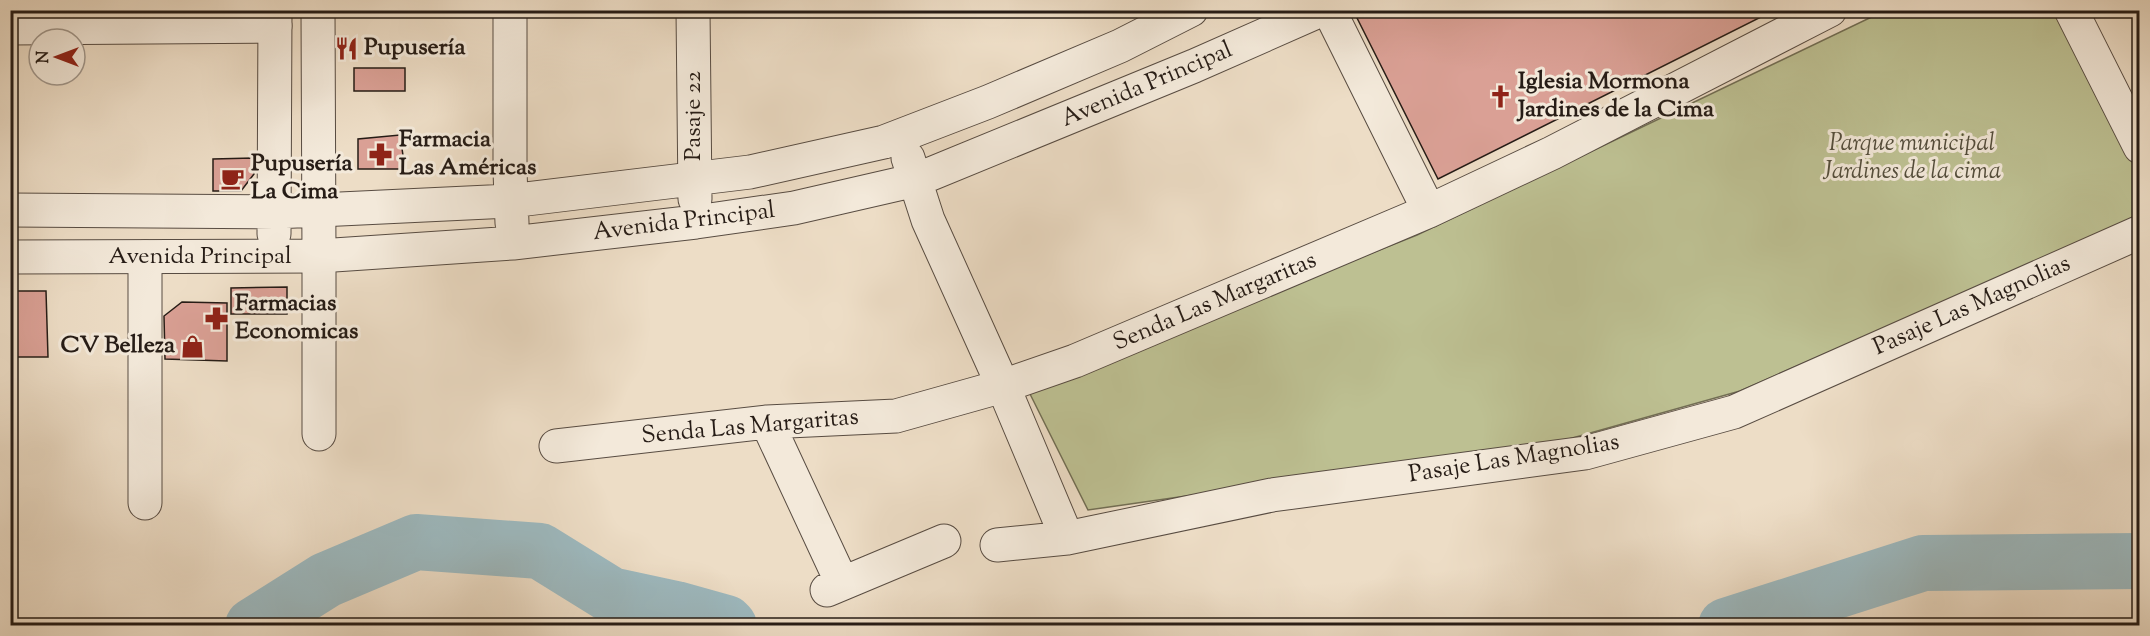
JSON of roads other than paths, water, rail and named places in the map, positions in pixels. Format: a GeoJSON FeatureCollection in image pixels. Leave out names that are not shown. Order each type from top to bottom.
{"type":"FeatureCollection","features":[{"type":"Feature","properties":{"kind":"street"},"geometry":{"type":"LineString","coordinates":[[318,10],[319,434]]}},
{"type":"Feature","properties":{"kind":"street"},"geometry":{"type":"LineString","coordinates":[[510,10],[510,201],[513,243]]}},
{"type":"Feature","properties":{"kind":"street","name":"Pasaje 22"},"geometry":{"type":"LineString","coordinates":[[693,10],[696,222]]}},
{"type":"Feature","properties":{"kind":"street","name":"Avenida Principal"},"geometry":{"type":"LineString","coordinates":[[10,210],[274,212],[510,201],[750,172],[884,142],[1120,46],[1191,10]]}},
{"type":"Feature","properties":{"kind":"street","name":"Avenida Principal"},"geometry":{"type":"LineString","coordinates":[[10,257],[319,256],[513,243],[794,208],[916,180],[1194,66],[1321,10]]}},
{"type":"Feature","properties":{"kind":"street"},"geometry":{"type":"LineString","coordinates":[[1329,10],[1430,211]]}},
{"type":"Feature","properties":{"kind":"street"},"geometry":{"type":"LineString","coordinates":[[2071,10],[2139,147]]}},
{"type":"Feature","properties":{"kind":"street","name":"Senda Las Margaritas"},"geometry":{"type":"LineString","coordinates":[[556,446],[767,422],[896,416],[1003,386],[1075,361],[1430,211],[1552,153],[1824,12]]}},
{"type":"Feature","properties":{"kind":"street"},"geometry":{"type":"LineString","coordinates":[[10,28],[275,19],[274,257]]}},
{"type":"Feature","properties":{"kind":"street"},"geometry":{"type":"LineString","coordinates":[[900,135],[928,220],[1003,386],[1067,538]]}},
{"type":"Feature","properties":{"kind":"street","name":"Pasaje Las Magnolias"},"geometry":{"type":"LineString","coordinates":[[997,545],[1067,538],[1272,495],[1585,453],[1734,412],[2139,232]]}},
{"type":"Feature","properties":{"kind":"street"},"geometry":{"type":"LineString","coordinates":[[145,257],[145,503]]}},
{"type":"Feature","properties":{"kind":"street"},"geometry":{"type":"LineString","coordinates":[[767,422],[834,587],[944,541]]}},
{"type":"Feature","properties":{"kind":"waterway"},"geometry":{"type":"LineString","coordinates":[[253,626],[326,580],[416,542],[540,551],[611,595],[676,609],[726,623],[729,626]]}},
{"type":"Feature","properties":{"kind":"waterway"},"geometry":{"type":"LineString","coordinates":[[1726,626],[1923,563],[2140,561]]}},
{"type":"Feature","properties":{"kind":"place","name":"Pupusería"},"geometry":{"type":"Point","coordinates":[346,48]}},
{"type":"Feature","properties":{"kind":"place","name":"Iglesia Mormona Jardines de la Cima"},"geometry":{"type":"Point","coordinates":[1500,96]}},
{"type":"Feature","properties":{"kind":"place","name":"Farmacia Las Américas"},"geometry":{"type":"Point","coordinates":[381,154]}},
{"type":"Feature","properties":{"kind":"place","name":"Pupusería La Cima"},"geometry":{"type":"Point","coordinates":[233,178]}},
{"type":"Feature","properties":{"kind":"place","name":"Farmacias Economicas"},"geometry":{"type":"Point","coordinates":[217,318]}},
{"type":"Feature","properties":{"kind":"place","name":"CV Belleza"},"geometry":{"type":"Point","coordinates":[193,346]}},
{"type":"Feature","properties":{"kind":"park label","name":"Parque municipal Jardines de la cima"},"geometry":{"type":"Point","coordinates":[1912,158]}}]}
